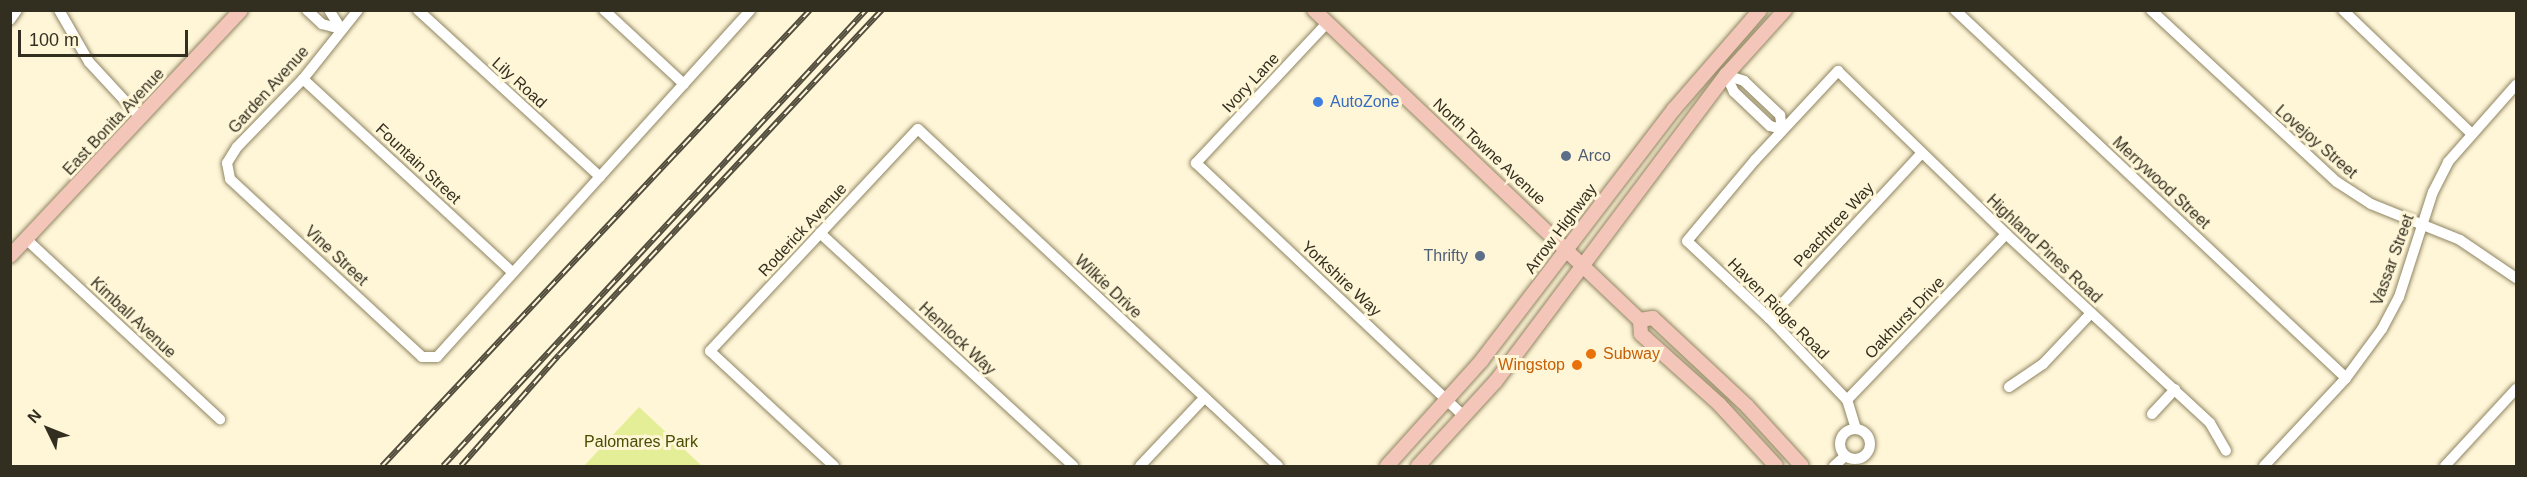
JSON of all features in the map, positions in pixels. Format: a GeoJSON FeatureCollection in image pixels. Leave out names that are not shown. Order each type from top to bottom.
{"type":"FeatureCollection","features":[{"type":"Feature","properties":{"kind":"main road","name":"East Bonita Avenue"},"geometry":{"type":"LineString","coordinates":[[10,256],[241,10]]}},
{"type":"Feature","properties":{"kind":"main road","name":"North Towne Avenue"},"geometry":{"type":"LineString","coordinates":[[1314,10],[1640,320],[1641,334],[1719,404],[1776,466]]}},
{"type":"Feature","properties":{"kind":"main road","name":"Arrow Highway"},"geometry":{"type":"LineString","coordinates":[[1387,466],[1448,401],[1502,336],[1566,248],[1674,109],[1760,10]]}},
{"type":"Feature","properties":{"kind":"main road"},"geometry":{"type":"LineString","coordinates":[[1418,466],[1465,417],[1726,75],[1785,10]]}},
{"type":"Feature","properties":{"kind":"main road","name":"North Towne Avenue"},"geometry":{"type":"LineString","coordinates":[[1640,320],[1653,318],[1740,399],[1802,466]]}},
{"type":"Feature","properties":{"kind":"street"},"geometry":{"type":"LineString","coordinates":[[10,20],[16,10]]}},
{"type":"Feature","properties":{"kind":"street"},"geometry":{"type":"LineString","coordinates":[[59,10],[89,62],[140,117]]}},
{"type":"Feature","properties":{"kind":"street"},"geometry":{"type":"LineString","coordinates":[[307,10],[322,24],[341,29]]}},
{"type":"Feature","properties":{"kind":"street"},"geometry":{"type":"LineString","coordinates":[[329,10],[341,29]]}},
{"type":"Feature","properties":{"kind":"street","name":"Garden Avenue"},"geometry":{"type":"LineString","coordinates":[[227,163],[303,79],[358,10]]}},
{"type":"Feature","properties":{"kind":"street","name":"Lily Road"},"geometry":{"type":"LineString","coordinates":[[418,10],[600,177]]}},
{"type":"Feature","properties":{"kind":"street"},"geometry":{"type":"LineString","coordinates":[[604,10],[684,84]]}},
{"type":"Feature","properties":{"kind":"street"},"geometry":{"type":"LineString","coordinates":[[512,272],[750,10]]}},
{"type":"Feature","properties":{"kind":"street","name":"Lovejoy Street"},"geometry":{"type":"LineString","coordinates":[[2151,10],[2337,182],[2371,204],[2478,249],[2517,278]]}},
{"type":"Feature","properties":{"kind":"street"},"geometry":{"type":"LineString","coordinates":[[2343,10],[2471,133]]}},
{"type":"Feature","properties":{"kind":"street","name":"Merrywood Street"},"geometry":{"type":"LineString","coordinates":[[1960,12],[2346,378]]}},
{"type":"Feature","properties":{"kind":"street","name":"Ivory Lane"},"geometry":{"type":"LineString","coordinates":[[1196,163],[1328,23]]}},
{"type":"Feature","properties":{"kind":"street","name":"Highland Pines Road"},"geometry":{"type":"LineString","coordinates":[[1782,129],[1838,71],[1921,154],[2210,423],[2226,451]]}},
{"type":"Feature","properties":{"kind":"street"},"geometry":{"type":"LineString","coordinates":[[1726,75],[1744,81],[1780,115],[1782,129]]}},
{"type":"Feature","properties":{"kind":"street","name":"Fountain Street"},"geometry":{"type":"LineString","coordinates":[[303,79],[512,272]]}},
{"type":"Feature","properties":{"kind":"street","name":"Vassar Street"},"geometry":{"type":"LineString","coordinates":[[2264,466],[2346,378],[2382,329],[2399,297],[2422,225],[2448,162],[2471,133],[2517,85]]}},
{"type":"Feature","properties":{"kind":"street","name":"Roderick Avenue"},"geometry":{"type":"LineString","coordinates":[[834,466],[710,351],[918,129]]}},
{"type":"Feature","properties":{"kind":"street","name":"Wilkie Drive"},"geometry":{"type":"LineString","coordinates":[[918,129],[1278,466]]}},
{"type":"Feature","properties":{"kind":"street","name":"Haven Ridge Road"},"geometry":{"type":"LineString","coordinates":[[1782,129],[1687,241],[1769,318],[1847,400]]}},
{"type":"Feature","properties":{"kind":"street","name":"Peachtree Way"},"geometry":{"type":"LineString","coordinates":[[1769,318],[1921,154]]}},
{"type":"Feature","properties":{"kind":"street","name":"Vine Street"},"geometry":{"type":"LineString","coordinates":[[227,163],[230,179],[422,357],[436,357],[512,272]]}},
{"type":"Feature","properties":{"kind":"street","name":"Yorkshire Way"},"geometry":{"type":"LineString","coordinates":[[1196,163],[1465,417]]}},
{"type":"Feature","properties":{"kind":"street","name":"Hemlock Way"},"geometry":{"type":"LineString","coordinates":[[820,233],[1073,466]]}},
{"type":"Feature","properties":{"kind":"street","name":"Oakhurst Drive"},"geometry":{"type":"LineString","coordinates":[[1847,400],[2006,234]]}},
{"type":"Feature","properties":{"kind":"street","name":"Kimball Avenue"},"geometry":{"type":"LineString","coordinates":[[26,239],[220,419]]}},
{"type":"Feature","properties":{"kind":"street"},"geometry":{"type":"LineString","coordinates":[[2009,387],[2043,364],[2091,313]]}},
{"type":"Feature","properties":{"kind":"street"},"geometry":{"type":"LineString","coordinates":[[2152,414],[2175,389]]}},
{"type":"Feature","properties":{"kind":"street"},"geometry":{"type":"LineString","coordinates":[[2445,466],[2517,389]]}},
{"type":"Feature","properties":{"kind":"street"},"geometry":{"type":"LineString","coordinates":[[1140,466],[1204,398]]}},
{"type":"Feature","properties":{"kind":"street"},"geometry":{"type":"LineString","coordinates":[[1845,456],[1858,459],[1869,450],[1869,436],[1856,429],[1847,400]]}},
{"type":"Feature","properties":{"kind":"street"},"geometry":{"type":"LineString","coordinates":[[1845,456],[1841,439],[1856,429]]}},
{"type":"Feature","properties":{"kind":"street"},"geometry":{"type":"LineString","coordinates":[[1834,466],[1845,456]]}},
{"type":"Feature","properties":{"kind":"green space","name":"Palomares Park"},"geometry":{"type":"Polygon","coordinates":[[[639,407],[702,466],[584,466],[639,407]]]}},
{"type":"Feature","properties":{"kind":"railway"},"geometry":{"type":"LineString","coordinates":[[382,466],[810,10]]}},
{"type":"Feature","properties":{"kind":"railway"},"geometry":{"type":"LineString","coordinates":[[443,466],[866,10]]}},
{"type":"Feature","properties":{"kind":"railway"},"geometry":{"type":"LineString","coordinates":[[461,466],[559,355],[882,10]]}},
{"type":"Feature","properties":{"kind":"place","name":"AutoZone"},"geometry":{"type":"Point","coordinates":[1318,102]}},
{"type":"Feature","properties":{"kind":"place","name":"Arco"},"geometry":{"type":"Point","coordinates":[1566,156]}},
{"type":"Feature","properties":{"kind":"place","name":"Thrifty"},"geometry":{"type":"Point","coordinates":[1480,256]}},
{"type":"Feature","properties":{"kind":"place","name":"Subway"},"geometry":{"type":"Point","coordinates":[1591,354]}},
{"type":"Feature","properties":{"kind":"place","name":"Wingstop"},"geometry":{"type":"Point","coordinates":[1577,365]}}]}
